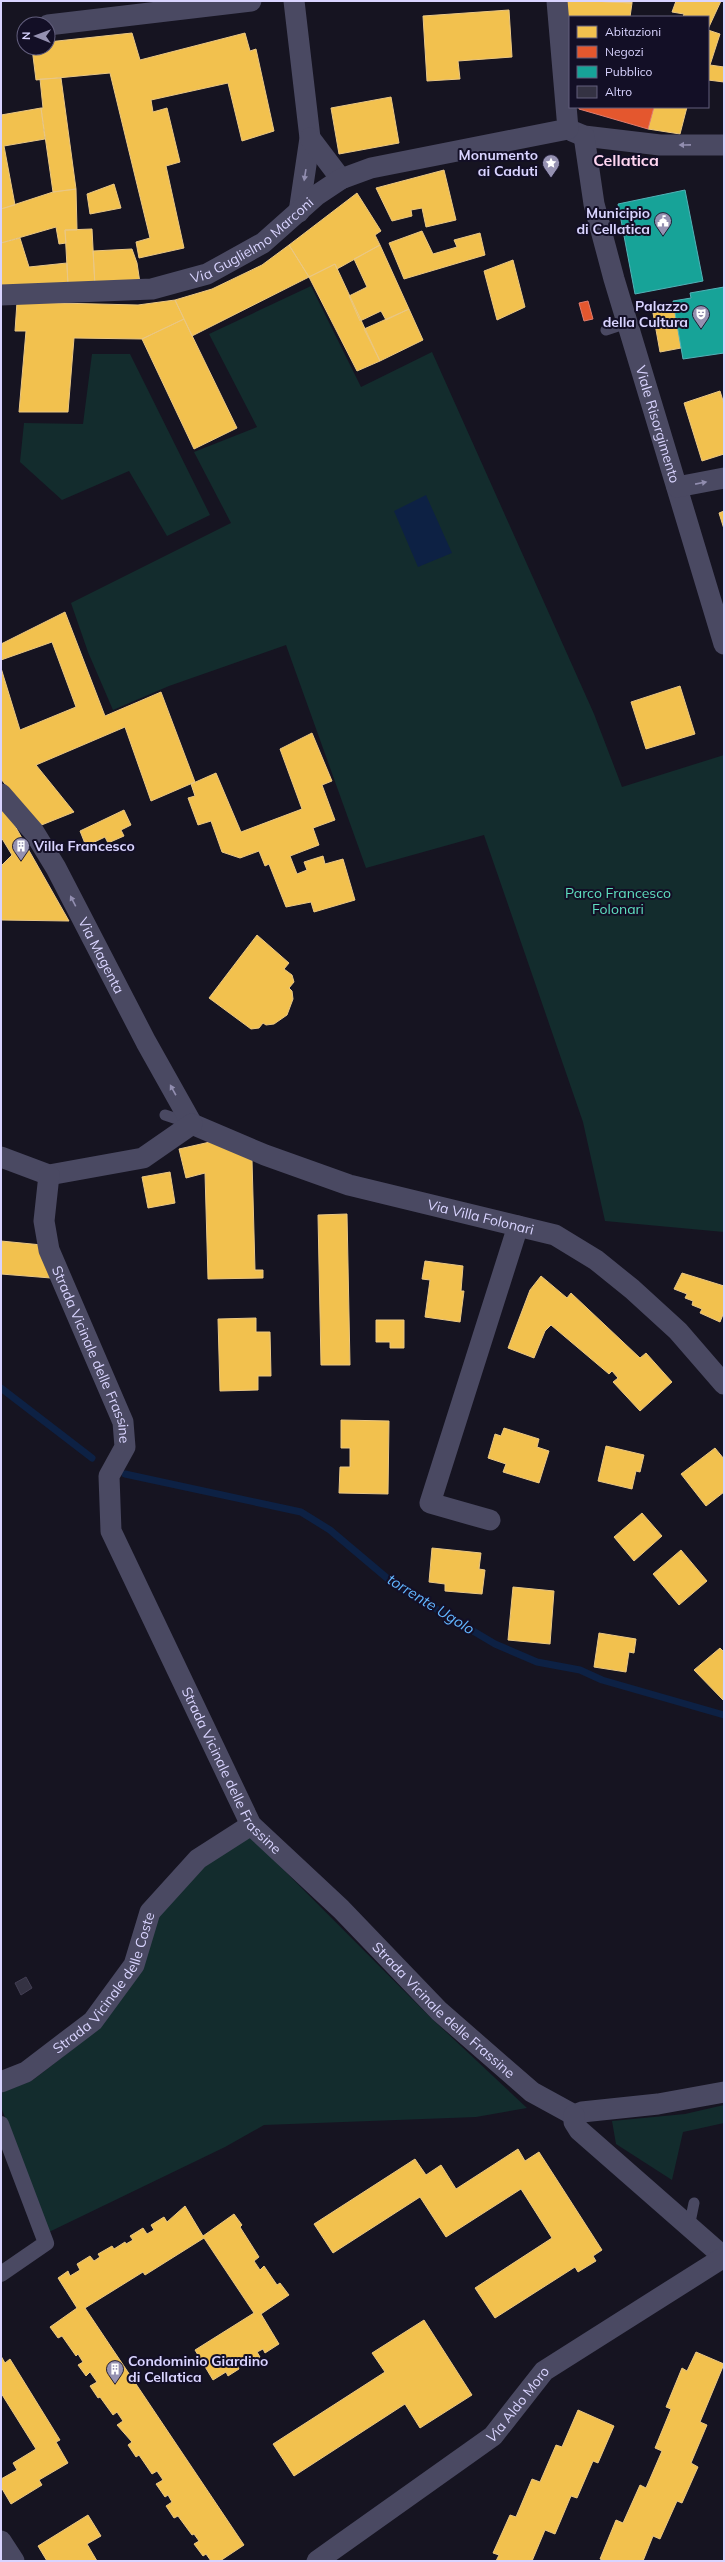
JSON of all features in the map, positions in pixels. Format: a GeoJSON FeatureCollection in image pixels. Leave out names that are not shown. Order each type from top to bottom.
{"type":"FeatureCollection","features":[{"type":"Feature","properties":{"kind":"street"},"geometry":{"type":"LineString","coordinates":[[56,24],[252,1]]}},
{"type":"Feature","properties":{"kind":"street"},"geometry":{"type":"LineString","coordinates":[[294,1],[310,138],[299,212]]}},
{"type":"Feature","properties":{"kind":"street","name":"Viale Risorgimento"},"geometry":{"type":"LineString","coordinates":[[557,1],[569,95]]}},
{"type":"Feature","properties":{"kind":"street","name":"Viale Risorgimento"},"geometry":{"type":"LineString","coordinates":[[571,108],[573,126],[627,324],[724,644]]}},
{"type":"Feature","properties":{"kind":"street","name":"Via Guglielmo Marconi"},"geometry":{"type":"LineString","coordinates":[[1,295],[152,289],[207,274],[263,243],[317,195],[341,179],[371,168],[573,126],[660,145],[724,146]]}},
{"type":"Feature","properties":{"kind":"street"},"geometry":{"type":"LineString","coordinates":[[310,138],[341,179]]}},
{"type":"Feature","properties":{"kind":"street"},"geometry":{"type":"LineString","coordinates":[[677,487],[724,478]]}},
{"type":"Feature","properties":{"kind":"street","name":"Via Magenta"},"geometry":{"type":"LineString","coordinates":[[1,794],[34,832],[56,868],[146,1042],[192,1124]]}},
{"type":"Feature","properties":{"kind":"street"},"geometry":{"type":"LineString","coordinates":[[1,1157],[49,1175],[143,1158],[192,1124]]}},
{"type":"Feature","properties":{"kind":"street","name":"Via Villa Folonari"},"geometry":{"type":"LineString","coordinates":[[192,1124],[265,1155],[349,1185],[554,1235],[596,1260],[678,1331],[724,1384]]}},
{"type":"Feature","properties":{"kind":"street","name":"Strada Vicinale delle Frassine"},"geometry":{"type":"LineString","coordinates":[[49,1175],[44,1220],[49,1250],[124,1428],[125,1447],[109,1476],[111,1531],[251,1825],[341,1909],[439,2011],[532,2092],[574,2115]]}},
{"type":"Feature","properties":{"kind":"street"},"geometry":{"type":"LineString","coordinates":[[490,1520],[430,1502],[518,1226]]}},
{"type":"Feature","properties":{"kind":"street","name":"Strada Vicinale delle Coste"},"geometry":{"type":"LineString","coordinates":[[1,2082],[26,2072],[93,2021],[134,1966],[150,1912],[198,1859],[251,1825]]}},
{"type":"Feature","properties":{"kind":"street"},"geometry":{"type":"LineString","coordinates":[[574,2115],[582,2112],[658,2104],[724,2092]]}},
{"type":"Feature","properties":{"kind":"street","name":"Via Aldo Moro"},"geometry":{"type":"LineString","coordinates":[[317,2561],[493,2436],[544,2371],[724,2257],[579,2130],[574,2122],[574,2115]]}},
{"type":"Feature","properties":{"kind":"street"},"geometry":{"type":"LineString","coordinates":[[1,2124],[46,2243],[1,2274]]}},
{"type":"Feature","properties":{"kind":"street"},"geometry":{"type":"LineString","coordinates":[[1,2541],[14,2561]]}},
{"type":"Feature","properties":{"kind":"lane"},"geometry":{"type":"LineString","coordinates":[[606,330],[627,324]]}},
{"type":"Feature","properties":{"kind":"lane"},"geometry":{"type":"LineString","coordinates":[[165,1115],[192,1124]]}},
{"type":"Feature","properties":{"kind":"lane"},"geometry":{"type":"LineString","coordinates":[[689,2227],[694,2203]]}},
{"type":"Feature","properties":{"kind":"green space","name":"Parco Francesco Folonari"},"geometry":{"type":"Polygon","coordinates":[[[311,286],[361,387],[432,352],[594,714],[622,787],[724,755],[724,1232],[605,1221],[583,1122],[484,835],[366,868],[286,645],[169,686],[113,710],[88,652],[71,603],[231,523],[194,452],[257,427],[209,334],[311,286]]]}},
{"type":"Feature","properties":{"kind":"green space"},"geometry":{"type":"Polygon","coordinates":[[[92,354],[130,354],[210,515],[167,536],[129,471],[62,500],[20,462],[24,423],[83,424],[92,354]]]}},
{"type":"Feature","properties":{"kind":"green space"},"geometry":{"type":"Polygon","coordinates":[[[250,1836],[429,2016],[527,2108],[476,2117],[264,2125],[225,2147],[49,2232],[1,2107],[1,2093],[33,2080],[101,2027],[159,1914],[203,1866],[250,1836]]]}},
{"type":"Feature","properties":{"kind":"green space"},"geometry":{"type":"Polygon","coordinates":[[[724,2105],[724,2123],[683,2132],[672,2180],[616,2144],[612,2121],[685,2114],[724,2105]]]}},
{"type":"Feature","properties":{"kind":"water"},"geometry":{"type":"Polygon","coordinates":[[[426,495],[452,553],[418,567],[394,511],[426,495]]]}},
{"type":"Feature","properties":{"kind":"building: Abitazioni"},"geometry":{"type":"Polygon","coordinates":[[[564,1],[632,3],[630,16],[569,16],[569,54],[564,1]]]}},
{"type":"Feature","properties":{"kind":"building: Abitazioni"},"geometry":{"type":"Polygon","coordinates":[[[591,1],[632,1],[632,3],[591,1]]]}},
{"type":"Feature","properties":{"kind":"building: Abitazioni"},"geometry":{"type":"Polygon","coordinates":[[[676,1],[721,1],[709,27],[709,16],[683,16],[684,14],[672,12],[676,1]]]}},
{"type":"Feature","properties":{"kind":"building: Abitazioni"},"geometry":{"type":"Polygon","coordinates":[[[509,10],[512,57],[458,61],[460,79],[427,81],[423,16],[509,10]]]}},
{"type":"Feature","properties":{"kind":"building: Abitazioni"},"geometry":{"type":"Polygon","coordinates":[[[709,30],[720,34],[710,65],[724,67],[724,82],[709,80],[709,30]]]}},
{"type":"Feature","properties":{"kind":"building: Abitazioni"},"geometry":{"type":"Polygon","coordinates":[[[132,33],[140,60],[245,33],[250,51],[256,49],[274,131],[242,141],[228,83],[151,100],[153,112],[167,108],[180,162],[166,166],[184,248],[139,258],[136,242],[150,238],[110,73],[36,80],[33,56],[56,56],[56,41],[132,33]]]}},
{"type":"Feature","properties":{"kind":"building: Abitazioni"},"geometry":{"type":"Polygon","coordinates":[[[61,78],[76,189],[53,192],[41,108],[43,108],[40,79],[61,78]]]}},
{"type":"Feature","properties":{"kind":"building: Abitazioni"},"geometry":{"type":"Polygon","coordinates":[[[391,97],[399,143],[339,154],[331,108],[391,97]]]}},
{"type":"Feature","properties":{"kind":"building: Abitazioni"},"geometry":{"type":"Polygon","coordinates":[[[41,108],[45,139],[4,146],[15,205],[1,209],[1,115],[41,108]]]}},
{"type":"Feature","properties":{"kind":"building: Abitazioni"},"geometry":{"type":"Polygon","coordinates":[[[654,108],[687,108],[680,134],[648,129],[654,108]]]}},
{"type":"Feature","properties":{"kind":"building: Abitazioni"},"geometry":{"type":"Polygon","coordinates":[[[444,170],[456,220],[426,227],[422,208],[411,210],[412,216],[392,221],[376,188],[444,170]]]}},
{"type":"Feature","properties":{"kind":"building: Abitazioni"},"geometry":{"type":"Polygon","coordinates":[[[114,184],[121,208],[90,214],[87,194],[114,184]]]}},
{"type":"Feature","properties":{"kind":"building: Abitazioni"},"geometry":{"type":"Polygon","coordinates":[[[76,189],[77,230],[65,230],[66,243],[59,244],[56,227],[1,243],[1,209],[53,192],[76,189]]]}},
{"type":"Feature","properties":{"kind":"building: Abitazioni"},"geometry":{"type":"Polygon","coordinates":[[[357,193],[381,231],[375,235],[380,245],[337,269],[335,264],[309,277],[289,245],[357,193]]]}},
{"type":"Feature","properties":{"kind":"building: Abitazioni"},"geometry":{"type":"Polygon","coordinates":[[[92,229],[95,286],[68,285],[65,230],[92,229]]]}},
{"type":"Feature","properties":{"kind":"building: Abitazioni"},"geometry":{"type":"Polygon","coordinates":[[[422,231],[433,254],[457,247],[454,240],[480,233],[485,255],[404,279],[389,243],[422,231]]]}},
{"type":"Feature","properties":{"kind":"building: Abitazioni"},"geometry":{"type":"Polygon","coordinates":[[[20,238],[29,267],[67,263],[68,285],[1,287],[1,243],[20,238]]]}},
{"type":"Feature","properties":{"kind":"building: Abitazioni"},"geometry":{"type":"Polygon","coordinates":[[[289,245],[309,277],[192,336],[175,300],[212,289],[262,265],[289,245]]]}},
{"type":"Feature","properties":{"kind":"building: Abitazioni"},"geometry":{"type":"Polygon","coordinates":[[[380,245],[409,309],[386,320],[381,311],[360,321],[349,296],[367,287],[354,259],[380,245]]]}},
{"type":"Feature","properties":{"kind":"building: Abitazioni"},"geometry":{"type":"Polygon","coordinates":[[[132,249],[137,263],[140,283],[95,286],[93,251],[132,249]]]}},
{"type":"Feature","properties":{"kind":"building: Abitazioni"},"geometry":{"type":"Polygon","coordinates":[[[513,260],[525,307],[497,320],[484,271],[513,260]]]}},
{"type":"Feature","properties":{"kind":"building: Abitazioni"},"geometry":{"type":"Polygon","coordinates":[[[335,264],[380,361],[357,371],[309,277],[335,264]]]}},
{"type":"Feature","properties":{"kind":"building: Abitazioni"},"geometry":{"type":"Polygon","coordinates":[[[175,300],[184,319],[142,339],[74,338],[68,412],[19,412],[26,331],[15,331],[17,302],[138,305],[175,300]]]}},
{"type":"Feature","properties":{"kind":"building: Abitazioni"},"geometry":{"type":"Polygon","coordinates":[[[409,309],[423,340],[380,361],[364,329],[409,309]]]}},
{"type":"Feature","properties":{"kind":"building: Abitazioni"},"geometry":{"type":"Polygon","coordinates":[[[675,309],[681,348],[660,352],[653,313],[675,309]]]}},
{"type":"Feature","properties":{"kind":"building: Abitazioni"},"geometry":{"type":"Polygon","coordinates":[[[184,319],[237,428],[194,449],[142,339],[184,319]]]}},
{"type":"Feature","properties":{"kind":"building: Abitazioni"},"geometry":{"type":"Polygon","coordinates":[[[720,391],[724,404],[724,454],[702,461],[684,403],[720,391]]]}},
{"type":"Feature","properties":{"kind":"building: Abitazioni"},"geometry":{"type":"Polygon","coordinates":[[[724,511],[724,529],[719,513],[724,511]]]}},
{"type":"Feature","properties":{"kind":"building: Abitazioni"},"geometry":{"type":"Polygon","coordinates":[[[65,612],[105,716],[161,692],[195,782],[151,801],[125,727],[36,765],[74,812],[39,826],[1,779],[1,668],[20,730],[76,707],[52,642],[1,660],[1,644],[65,612]]]}},
{"type":"Feature","properties":{"kind":"building: Abitazioni"},"geometry":{"type":"Polygon","coordinates":[[[680,686],[695,734],[646,749],[631,702],[680,686]]]}},
{"type":"Feature","properties":{"kind":"building: Abitazioni"},"geometry":{"type":"Polygon","coordinates":[[[312,733],[332,781],[322,785],[335,820],[313,828],[319,845],[290,856],[297,874],[307,870],[304,862],[323,856],[325,864],[343,859],[355,900],[314,912],[311,902],[286,907],[269,864],[265,866],[259,851],[240,858],[222,852],[211,821],[198,825],[188,798],[195,796],[191,784],[216,773],[241,832],[302,809],[280,749],[312,733]]]}},
{"type":"Feature","properties":{"kind":"building: Abitazioni","name":"Villa Francesco"},"geometry":{"type":"Polygon","coordinates":[[[1,804],[6,810],[69,921],[1,920],[1,866],[12,855],[1,837],[1,804]]]}},
{"type":"Feature","properties":{"kind":"building: Abitazioni"},"geometry":{"type":"Polygon","coordinates":[[[124,810],[131,825],[121,830],[124,836],[108,843],[105,837],[86,846],[80,831],[124,810]]]}},
{"type":"Feature","properties":{"kind":"building: Abitazioni"},"geometry":{"type":"Polygon","coordinates":[[[257,935],[289,963],[284,969],[292,975],[294,982],[289,988],[292,991],[293,999],[287,1015],[274,1024],[266,1025],[263,1023],[259,1028],[251,1029],[209,998],[257,935]]]}},
{"type":"Feature","properties":{"kind":"building: Abitazioni"},"geometry":{"type":"Polygon","coordinates":[[[210,1142],[252,1160],[255,1270],[263,1270],[263,1278],[208,1279],[205,1173],[186,1178],[179,1149],[210,1142]]]}},
{"type":"Feature","properties":{"kind":"building: Abitazioni"},"geometry":{"type":"Polygon","coordinates":[[[170,1172],[175,1203],[148,1208],[142,1177],[170,1172]]]}},
{"type":"Feature","properties":{"kind":"building: Abitazioni"},"geometry":{"type":"Polygon","coordinates":[[[347,1214],[350,1365],[321,1365],[318,1215],[347,1214]]]}},
{"type":"Feature","properties":{"kind":"building: Abitazioni"},"geometry":{"type":"Polygon","coordinates":[[[1,1241],[42,1245],[51,1278],[1,1274],[1,1241]]]}},
{"type":"Feature","properties":{"kind":"building: Abitazioni"},"geometry":{"type":"Polygon","coordinates":[[[425,1261],[463,1266],[461,1291],[464,1291],[460,1322],[425,1317],[430,1280],[422,1279],[425,1261]]]}},
{"type":"Feature","properties":{"kind":"building: Abitazioni"},"geometry":{"type":"Polygon","coordinates":[[[682,1273],[724,1286],[724,1312],[720,1322],[700,1313],[702,1309],[692,1305],[693,1301],[685,1298],[687,1294],[674,1289],[682,1273]]]}},
{"type":"Feature","properties":{"kind":"building: Abitazioni"},"geometry":{"type":"Polygon","coordinates":[[[541,1276],[567,1298],[571,1293],[640,1358],[646,1353],[672,1382],[640,1411],[613,1382],[618,1378],[612,1371],[609,1374],[551,1325],[545,1331],[534,1358],[508,1348],[530,1290],[541,1276]]]}},
{"type":"Feature","properties":{"kind":"building: Abitazioni"},"geometry":{"type":"Polygon","coordinates":[[[256,1318],[256,1332],[270,1332],[271,1376],[258,1376],[258,1390],[220,1391],[218,1319],[256,1318]]]}},
{"type":"Feature","properties":{"kind":"building: Abitazioni"},"geometry":{"type":"Polygon","coordinates":[[[376,1320],[404,1320],[404,1348],[390,1348],[390,1342],[376,1342],[376,1320]]]}},
{"type":"Feature","properties":{"kind":"building: Abitazioni"},"geometry":{"type":"Polygon","coordinates":[[[341,1420],[389,1421],[388,1494],[339,1493],[340,1467],[350,1467],[350,1448],[341,1448],[341,1420]]]}},
{"type":"Feature","properties":{"kind":"building: Abitazioni"},"geometry":{"type":"Polygon","coordinates":[[[504,1428],[539,1439],[537,1447],[549,1451],[539,1483],[503,1472],[506,1464],[488,1458],[495,1434],[501,1436],[504,1428]]]}},
{"type":"Feature","properties":{"kind":"building: Abitazioni"},"geometry":{"type":"Polygon","coordinates":[[[606,1446],[644,1455],[640,1472],[636,1471],[632,1489],[598,1481],[606,1446]]]}},
{"type":"Feature","properties":{"kind":"building: Abitazioni"},"geometry":{"type":"Polygon","coordinates":[[[715,1448],[724,1459],[724,1492],[706,1506],[681,1474],[715,1448]]]}},
{"type":"Feature","properties":{"kind":"building: Abitazioni"},"geometry":{"type":"Polygon","coordinates":[[[642,1513],[662,1536],[634,1561],[614,1537],[642,1513]]]}},
{"type":"Feature","properties":{"kind":"building: Abitazioni"},"geometry":{"type":"Polygon","coordinates":[[[432,1548],[481,1553],[479,1569],[485,1570],[482,1594],[445,1591],[445,1584],[429,1582],[432,1548]]]}},
{"type":"Feature","properties":{"kind":"building: Abitazioni"},"geometry":{"type":"Polygon","coordinates":[[[681,1550],[707,1581],[679,1605],[653,1574],[681,1550]]]}},
{"type":"Feature","properties":{"kind":"building: Abitazioni"},"geometry":{"type":"Polygon","coordinates":[[[513,1587],[554,1591],[550,1644],[508,1640],[513,1587]]]}},
{"type":"Feature","properties":{"kind":"building: Abitazioni"},"geometry":{"type":"Polygon","coordinates":[[[599,1633],[636,1639],[634,1653],[629,1652],[626,1672],[594,1667],[599,1633]]]}},
{"type":"Feature","properties":{"kind":"building: Abitazioni"},"geometry":{"type":"Polygon","coordinates":[[[720,1648],[724,1652],[723,1700],[694,1670],[720,1648]]]}},
{"type":"Feature","properties":{"kind":"building: Abitazioni"},"geometry":{"type":"Polygon","coordinates":[[[518,2149],[525,2161],[539,2152],[602,2250],[593,2256],[596,2261],[578,2272],[575,2267],[495,2318],[475,2288],[552,2238],[521,2189],[446,2237],[420,2197],[333,2253],[314,2224],[415,2159],[426,2175],[441,2165],[456,2189],[518,2149]]]}},
{"type":"Feature","properties":{"kind":"building: Abitazioni","name":"Condominio Giardino di Cellatica"},"geometry":{"type":"Polygon","coordinates":[[[185,2206],[203,2236],[234,2214],[242,2225],[240,2227],[259,2257],[254,2261],[260,2270],[264,2266],[277,2285],[280,2283],[289,2295],[261,2314],[279,2344],[265,2353],[263,2349],[257,2352],[260,2357],[248,2364],[245,2360],[237,2365],[239,2369],[228,2376],[226,2372],[213,2380],[195,2350],[254,2313],[204,2238],[145,2275],[143,2272],[85,2308],[244,2545],[220,2561],[211,2561],[206,2554],[203,2556],[194,2544],[199,2541],[194,2534],[192,2535],[178,2516],[174,2518],[166,2506],[172,2502],[168,2495],[165,2497],[156,2484],[163,2480],[157,2471],[152,2474],[139,2455],[136,2457],[128,2445],[132,2442],[117,2425],[123,2421],[117,2412],[113,2415],[100,2397],[98,2398],[90,2386],[97,2382],[90,2372],[86,2376],[78,2365],[83,2362],[78,2354],[76,2356],[62,2336],[58,2338],[50,2327],[77,2308],[58,2278],[68,2271],[70,2276],[80,2270],[77,2264],[90,2256],[94,2261],[100,2257],[98,2254],[112,2246],[114,2249],[125,2242],[126,2244],[133,2240],[130,2236],[143,2228],[147,2234],[154,2230],[151,2225],[164,2217],[167,2222],[185,2206]]]}},
{"type":"Feature","properties":{"kind":"building: Abitazioni"},"geometry":{"type":"Polygon","coordinates":[[[424,2320],[472,2395],[420,2428],[405,2404],[294,2476],[273,2444],[385,2372],[372,2353],[424,2320]]]}},
{"type":"Feature","properties":{"kind":"building: Abitazioni"},"geometry":{"type":"Polygon","coordinates":[[[696,2352],[724,2364],[700,2422],[707,2425],[691,2463],[698,2467],[682,2503],[677,2501],[660,2539],[653,2536],[643,2561],[605,2561],[600,2559],[616,2520],[623,2523],[640,2485],[646,2488],[662,2451],[655,2448],[671,2409],[666,2407],[682,2368],[687,2371],[696,2352]]]}},
{"type":"Feature","properties":{"kind":"building: Abitazioni"},"geometry":{"type":"Polygon","coordinates":[[[1,2356],[5,2363],[10,2359],[60,2440],[56,2442],[68,2463],[39,2480],[42,2485],[11,2504],[1,2487],[1,2479],[17,2470],[13,2463],[36,2449],[1,2393],[1,2356]]]}},
{"type":"Feature","properties":{"kind":"building: Abitazioni"},"geometry":{"type":"Polygon","coordinates":[[[578,2410],[614,2426],[598,2463],[593,2461],[577,2498],[571,2496],[555,2534],[545,2530],[532,2561],[496,2561],[499,2555],[493,2553],[510,2515],[516,2517],[532,2479],[540,2482],[556,2445],[562,2447],[578,2410]]]}},
{"type":"Feature","properties":{"kind":"building: Abitazioni"},"geometry":{"type":"Polygon","coordinates":[[[88,2515],[101,2536],[87,2544],[97,2561],[47,2561],[38,2546],[88,2515]]]}},
{"type":"Feature","properties":{"kind":"building: Negozi"},"geometry":{"type":"Polygon","coordinates":[[[579,108],[654,108],[648,129],[579,108]]]}},
{"type":"Feature","properties":{"kind":"building: Negozi"},"geometry":{"type":"Polygon","coordinates":[[[588,301],[593,319],[584,321],[579,303],[588,301]]]}},
{"type":"Feature","properties":{"kind":"building: Pubblico"},"geometry":{"type":"Polygon","coordinates":[[[685,190],[703,281],[635,294],[618,204],[685,190]]]}},
{"type":"Feature","properties":{"kind":"building: Pubblico","name":"Palazzo della Cultura"},"geometry":{"type":"Polygon","coordinates":[[[724,287],[724,353],[683,359],[673,301],[691,298],[690,293],[724,287]]]}},
{"type":"Feature","properties":{"kind":"building: Altro"},"geometry":{"type":"Polygon","coordinates":[[[26,1977],[32,1988],[21,1995],[15,1983],[26,1977]]]}},
{"type":"Feature","properties":{"kind":"waterway"},"geometry":{"type":"LineString","coordinates":[[1,1388],[92,1458]]}},
{"type":"Feature","properties":{"kind":"waterway","name":"torrente Ugolo"},"geometry":{"type":"LineString","coordinates":[[125,1474],[301,1512],[330,1530],[394,1584],[495,1644],[537,1662],[580,1670],[602,1680],[724,1715]]}},
{"type":"Feature","properties":{"kind":"place","name":"Monumento ai Caduti"},"geometry":{"type":"Point","coordinates":[551,178]}},
{"type":"Feature","properties":{"kind":"place","name":"Municipio di Cellatica"},"geometry":{"type":"Point","coordinates":[663,236]}},
{"type":"Feature","properties":{"kind":"place","name":"Palazzo della Cultura"},"geometry":{"type":"Point","coordinates":[701,329]}},
{"type":"Feature","properties":{"kind":"place","name":"Villa Francesco"},"geometry":{"type":"Point","coordinates":[21,861]}},
{"type":"Feature","properties":{"kind":"place","name":"Condominio Giardino di Cellatica"},"geometry":{"type":"Point","coordinates":[115,2384]}},
{"type":"Feature","properties":{"kind":"district","name":"Cellatica"},"geometry":{"type":"Point","coordinates":[626,160]}}]}
